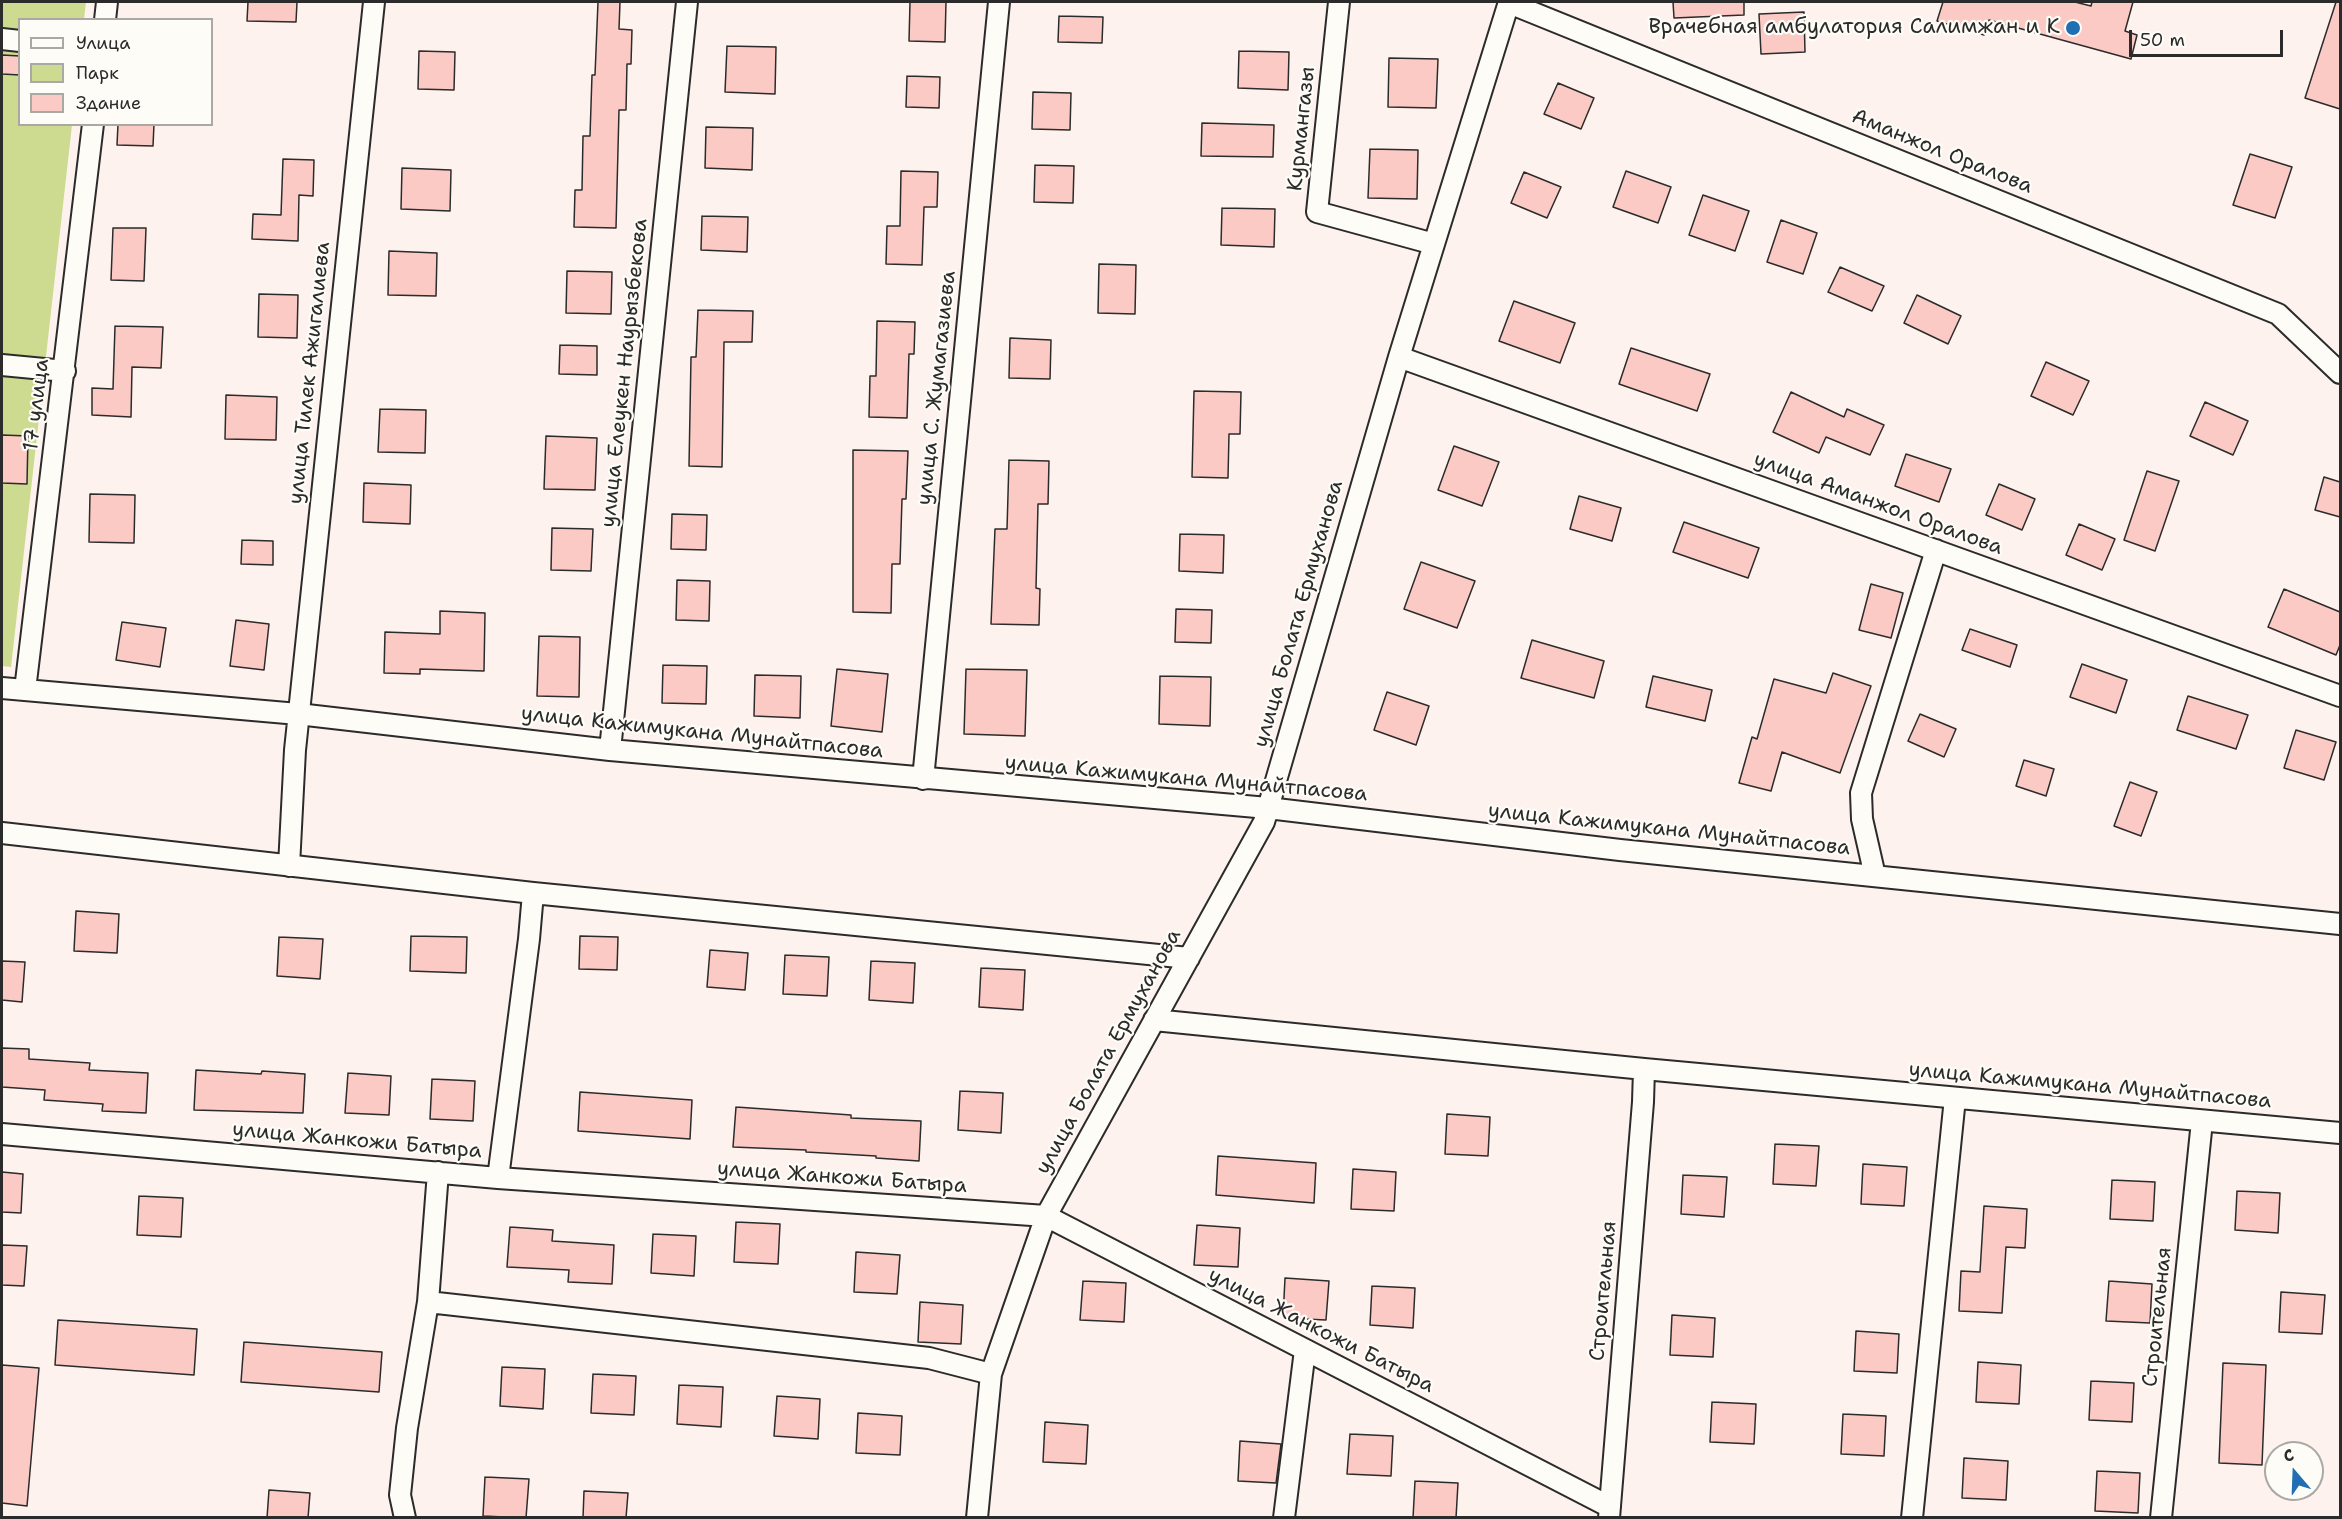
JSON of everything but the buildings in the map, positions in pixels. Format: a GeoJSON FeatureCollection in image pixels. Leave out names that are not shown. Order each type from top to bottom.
{"type":"FeatureCollection","features":[{"type":"Feature","properties":{"kind":"street"},"geometry":{"type":"LineString","coordinates":[[105,18],[107,2]]}},
{"type":"Feature","properties":{"kind":"street","name":"улица Тилек Ажигалиева"},"geometry":{"type":"LineString","coordinates":[[289,866],[298,714],[374,2]]}},
{"type":"Feature","properties":{"kind":"street","name":"улица Елеукен Наурызбекова"},"geometry":{"type":"LineString","coordinates":[[610,750],[687,2]]}},
{"type":"Feature","properties":{"kind":"street","name":"улица С. Жумагазиева"},"geometry":{"type":"LineString","coordinates":[[923,779],[999,2]]}},
{"type":"Feature","properties":{"kind":"street","name":"Курмангазы"},"geometry":{"type":"LineString","coordinates":[[1339,2],[1317,212],[1434,244]]}},
{"type":"Feature","properties":{"kind":"street","name":"улица Болата Ермуханова"},"geometry":{"type":"LineString","coordinates":[[977,1518],[991,1374],[1046,1216],[1264,822],[1399,357],[1509,2]]}},
{"type":"Feature","properties":{"kind":"street","name":"Аманжол Оралова"},"geometry":{"type":"LineString","coordinates":[[1509,2],[2277,314],[2340,373]]}},
{"type":"Feature","properties":{"kind":"street"},"geometry":{"type":"LineString","coordinates":[[2,39],[18,41]]}},
{"type":"Feature","properties":{"kind":"street","name":"17 улица"},"geometry":{"type":"LineString","coordinates":[[26,690],[93,126]]}},
{"type":"Feature","properties":{"kind":"street","name":"улица Аманжол Оралова"},"geometry":{"type":"LineString","coordinates":[[1399,357],[2340,696]]}},
{"type":"Feature","properties":{"kind":"street"},"geometry":{"type":"LineString","coordinates":[[2,365],[65,371]]}},
{"type":"Feature","properties":{"kind":"street"},"geometry":{"type":"LineString","coordinates":[[1875,876],[1862,819],[1860,793],[1936,550]]}},
{"type":"Feature","properties":{"kind":"street","name":"улица Кажимукана Мунайтпасова"},"geometry":{"type":"LineString","coordinates":[[2,688],[298,714],[610,750],[1268,808],[1620,850],[2340,924]]}},
{"type":"Feature","properties":{"kind":"street"},"geometry":{"type":"LineString","coordinates":[[2,833],[533,893],[1189,958]]}},
{"type":"Feature","properties":{"kind":"street"},"geometry":{"type":"LineString","coordinates":[[498,1178],[528,950],[533,893]]}},
{"type":"Feature","properties":{"kind":"street","name":"улица Кажимукана Мунайтпасова"},"geometry":{"type":"LineString","coordinates":[[1155,1020],[1644,1069],[2340,1133]]}},
{"type":"Feature","properties":{"kind":"street","name":"Строительная"},"geometry":{"type":"LineString","coordinates":[[1609,1512],[1644,1102],[1644,1069]]}},
{"type":"Feature","properties":{"kind":"street"},"geometry":{"type":"LineString","coordinates":[[1912,1518],[1955,1098]]}},
{"type":"Feature","properties":{"kind":"street","name":"Строительная"},"geometry":{"type":"LineString","coordinates":[[2161,1518],[2202,1121]]}},
{"type":"Feature","properties":{"kind":"street","name":"улица Жанкожи Батыра"},"geometry":{"type":"LineString","coordinates":[[2,1134],[498,1178],[1046,1216],[1305,1350],[1609,1512]]}},
{"type":"Feature","properties":{"kind":"street"},"geometry":{"type":"LineString","coordinates":[[405,1518],[400,1495],[406,1439],[428,1302],[438,1173]]}},
{"type":"Feature","properties":{"kind":"street"},"geometry":{"type":"LineString","coordinates":[[428,1302],[929,1358],[991,1374]]}},
{"type":"Feature","properties":{"kind":"street"},"geometry":{"type":"LineString","coordinates":[[1284,1518],[1305,1350]]}},
{"type":"Feature","properties":{"kind":"green space"},"geometry":{"type":"Polygon","coordinates":[[[2,2],[86,2],[84,18],[18,18],[18,126],[72,126],[11,667],[2,666],[2,2]]]}},
{"type":"Feature","properties":{"kind":"place","name":"Врачебная амбулатория Салимжан и К"},"geometry":{"type":"Point","coordinates":[2073,28]}}]}
